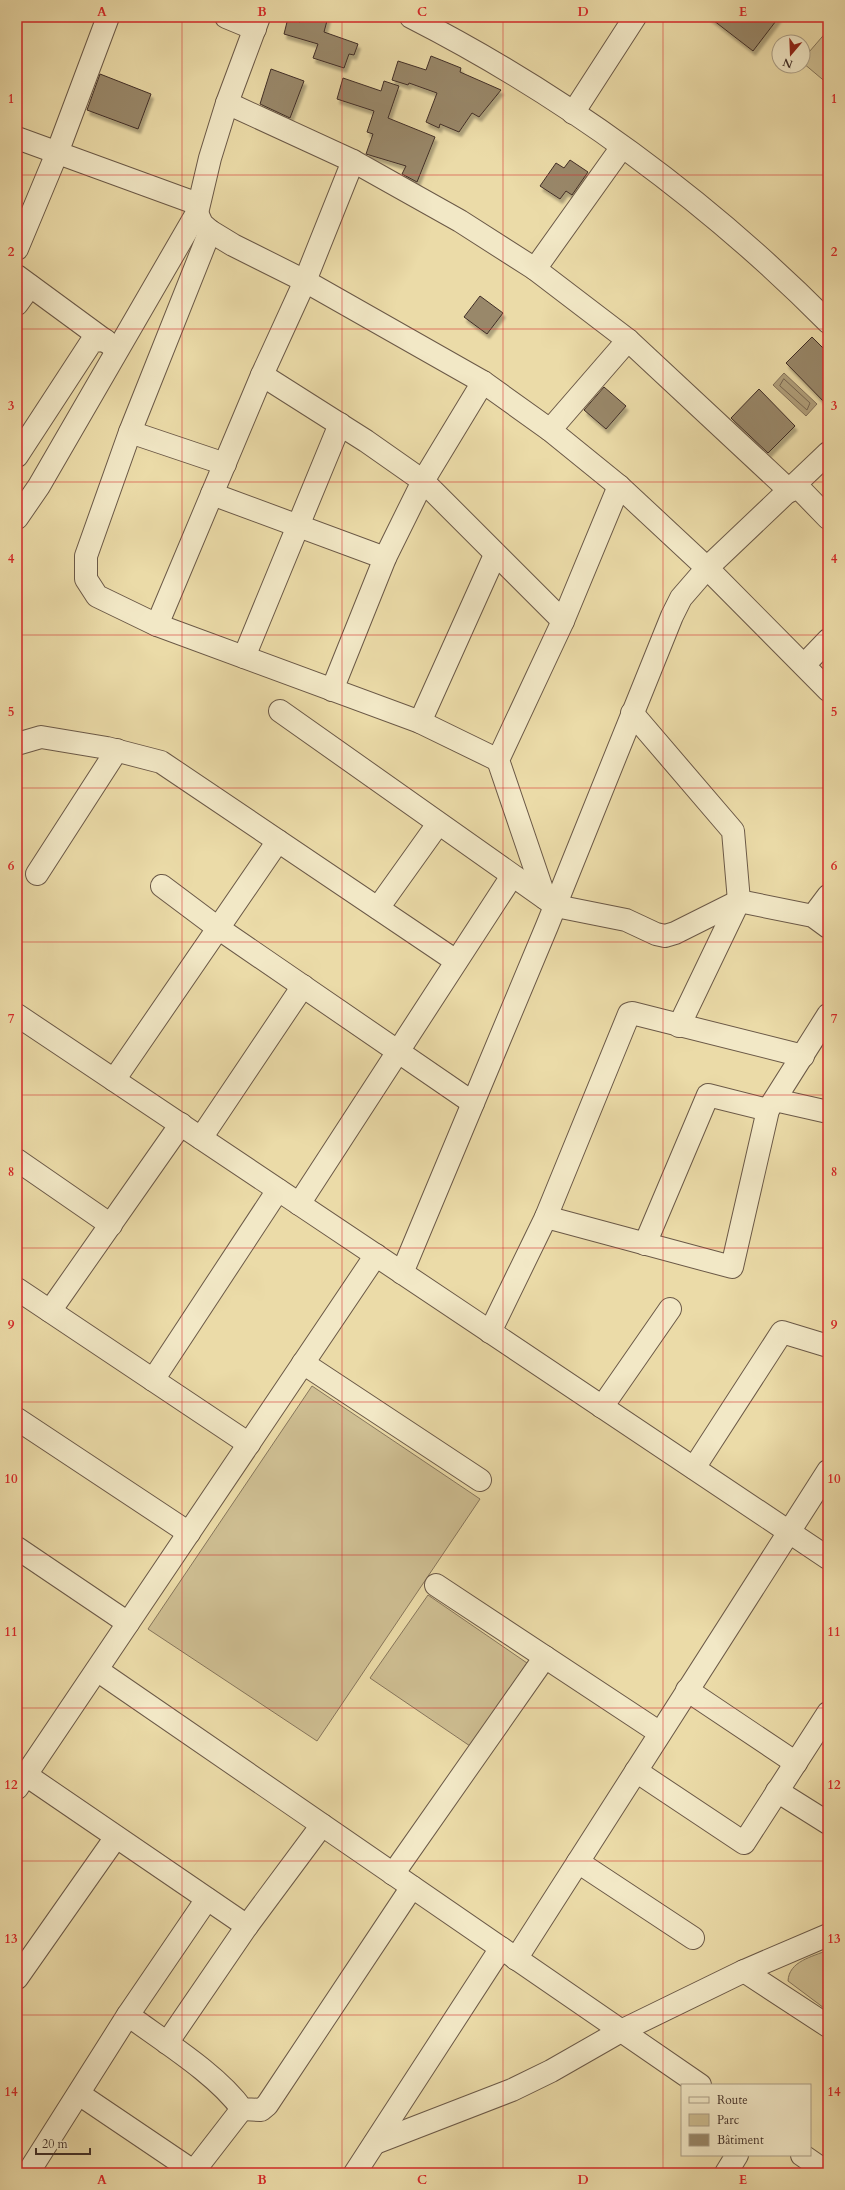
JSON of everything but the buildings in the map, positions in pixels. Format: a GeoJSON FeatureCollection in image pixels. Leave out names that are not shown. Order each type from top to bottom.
{"type":"FeatureCollection","features":[{"type":"Feature","properties":{"kind":"street"},"geometry":{"type":"LineString","coordinates":[[18,246],[57,153],[108,17]]}},
{"type":"Feature","properties":{"kind":"street"},"geometry":{"type":"LineString","coordinates":[[17,518],[39,486],[111,345],[198,209],[210,158],[227,103],[257,23],[226,17]]}},
{"type":"Feature","properties":{"kind":"street"},"geometry":{"type":"LineString","coordinates":[[411,17],[541,91],[659,173],[786,279],[828,322]]}},
{"type":"Feature","properties":{"kind":"street"},"geometry":{"type":"LineString","coordinates":[[573,113],[635,17]]}},
{"type":"Feature","properties":{"kind":"street"},"geometry":{"type":"LineString","coordinates":[[227,103],[353,161],[460,221],[535,269],[628,340],[828,518]]}},
{"type":"Feature","properties":{"kind":"street"},"geometry":{"type":"LineString","coordinates":[[17,138],[198,209]]}},
{"type":"Feature","properties":{"kind":"street"},"geometry":{"type":"LineString","coordinates":[[535,269],[622,147]]}},
{"type":"Feature","properties":{"kind":"street"},"geometry":{"type":"LineString","coordinates":[[157,625],[262,375],[305,281],[353,161]]}},
{"type":"Feature","properties":{"kind":"street"},"geometry":{"type":"LineString","coordinates":[[198,209],[202,224],[210,231],[232,244],[305,281],[483,382],[550,430],[619,486],[707,568],[828,690]]}},
{"type":"Feature","properties":{"kind":"street"},"geometry":{"type":"LineString","coordinates":[[210,231],[130,432],[86,556],[86,579],[97,596],[157,625],[420,722],[498,760],[550,902]]}},
{"type":"Feature","properties":{"kind":"street"},"geometry":{"type":"LineString","coordinates":[[17,304],[23,281],[111,345]]}},
{"type":"Feature","properties":{"kind":"street"},"geometry":{"type":"LineString","coordinates":[[550,430],[628,340]]}},
{"type":"Feature","properties":{"kind":"street"},"geometry":{"type":"LineString","coordinates":[[17,456],[92,341],[111,345]]}},
{"type":"Feature","properties":{"kind":"street"},"geometry":{"type":"LineString","coordinates":[[262,375],[340,424],[424,481],[495,555],[563,621]]}},
{"type":"Feature","properties":{"kind":"street"},"geometry":{"type":"LineString","coordinates":[[332,690],[385,558],[424,481],[483,382]]}},
{"type":"Feature","properties":{"kind":"street"},"geometry":{"type":"LineString","coordinates":[[244,657],[340,424]]}},
{"type":"Feature","properties":{"kind":"street"},"geometry":{"type":"LineString","coordinates":[[130,432],[225,464]]}},
{"type":"Feature","properties":{"kind":"street"},"geometry":{"type":"LineString","coordinates":[[402,1273],[473,1103],[550,902],[681,598],[707,568],[793,488],[828,453]]}},
{"type":"Feature","properties":{"kind":"street"},"geometry":{"type":"LineString","coordinates":[[498,760],[563,621],[619,486]]}},
{"type":"Feature","properties":{"kind":"street"},"geometry":{"type":"LineString","coordinates":[[212,494],[385,558]]}},
{"type":"Feature","properties":{"kind":"street"},"geometry":{"type":"LineString","coordinates":[[420,722],[495,555]]}},
{"type":"Feature","properties":{"kind":"street"},"geometry":{"type":"LineString","coordinates":[[804,666],[828,640]]}},
{"type":"Feature","properties":{"kind":"street"},"geometry":{"type":"LineString","coordinates":[[280,712],[550,902],[626,920],[656,934],[665,936],[675,933],[739,901],[821,921],[828,896]]}},
{"type":"Feature","properties":{"kind":"street"},"geometry":{"type":"LineString","coordinates":[[632,713],[733,831],[739,901],[679,1026]]}},
{"type":"Feature","properties":{"kind":"street"},"geometry":{"type":"LineString","coordinates":[[17,744],[41,737],[117,750],[161,762],[456,961]]}},
{"type":"Feature","properties":{"kind":"street"},"geometry":{"type":"LineString","coordinates":[[37,874],[117,750]]}},
{"type":"Feature","properties":{"kind":"street"},"geometry":{"type":"LineString","coordinates":[[378,908],[438,824]]}},
{"type":"Feature","properties":{"kind":"street"},"geometry":{"type":"LineString","coordinates":[[114,1080],[278,841]]}},
{"type":"Feature","properties":{"kind":"street"},"geometry":{"type":"LineString","coordinates":[[299,1204],[512,876]]}},
{"type":"Feature","properties":{"kind":"street"},"geometry":{"type":"LineString","coordinates":[[162,886],[218,928],[473,1103]]}},
{"type":"Feature","properties":{"kind":"street"},"geometry":{"type":"LineString","coordinates":[[201,1138],[303,986]]}},
{"type":"Feature","properties":{"kind":"street"},"geometry":{"type":"LineString","coordinates":[[490,1332],[546,1217],[629,1014],[632,1013],[803,1056]]}},
{"type":"Feature","properties":{"kind":"street"},"geometry":{"type":"LineString","coordinates":[[17,1015],[828,1558]]}},
{"type":"Feature","properties":{"kind":"street"},"geometry":{"type":"LineString","coordinates":[[546,1217],[732,1267],[772,1105],[828,1015]]}},
{"type":"Feature","properties":{"kind":"street"},"geometry":{"type":"LineString","coordinates":[[645,1244],[708,1095],[828,1112]]}},
{"type":"Feature","properties":{"kind":"street"},"geometry":{"type":"LineString","coordinates":[[50,1311],[180,1124]]}},
{"type":"Feature","properties":{"kind":"street"},"geometry":{"type":"LineString","coordinates":[[17,1160],[111,1225]]}},
{"type":"Feature","properties":{"kind":"street"},"geometry":{"type":"LineString","coordinates":[[153,1380],[278,1190]]}},
{"type":"Feature","properties":{"kind":"street"},"geometry":{"type":"LineString","coordinates":[[247,1926],[116,1837],[21,1782],[376,1255]]}},
{"type":"Feature","properties":{"kind":"street"},"geometry":{"type":"LineString","coordinates":[[17,1289],[249,1444]]}},
{"type":"Feature","properties":{"kind":"street"},"geometry":{"type":"LineString","coordinates":[[602,1407],[670,1309]]}},
{"type":"Feature","properties":{"kind":"street"},"geometry":{"type":"LineString","coordinates":[[694,1468],[782,1332],[827,1342]]}},
{"type":"Feature","properties":{"kind":"street"},"geometry":{"type":"LineString","coordinates":[[303,1363],[480,1480]]}},
{"type":"Feature","properties":{"kind":"street"},"geometry":{"type":"LineString","coordinates":[[17,1419],[189,1533]]}},
{"type":"Feature","properties":{"kind":"street"},"geometry":{"type":"LineString","coordinates":[[356,2173],[375,2143],[509,1953],[578,1862],[828,1471]]}},
{"type":"Feature","properties":{"kind":"street"},"geometry":{"type":"LineString","coordinates":[[20,1557],[128,1623]]}},
{"type":"Feature","properties":{"kind":"street"},"geometry":{"type":"LineString","coordinates":[[436,1585],[660,1733]]}},
{"type":"Feature","properties":{"kind":"street"},"geometry":{"type":"LineString","coordinates":[[393,1874],[545,1657]]}},
{"type":"Feature","properties":{"kind":"street"},"geometry":{"type":"LineString","coordinates":[[97,1670],[699,2084]]}},
{"type":"Feature","properties":{"kind":"street"},"geometry":{"type":"LineString","coordinates":[[687,1690],[796,1763]]}},
{"type":"Feature","properties":{"kind":"street"},"geometry":{"type":"LineString","coordinates":[[636,1771],[744,1843],[828,1714]]}},
{"type":"Feature","properties":{"kind":"street"},"geometry":{"type":"LineString","coordinates":[[777,1791],[828,1823]]}},
{"type":"Feature","properties":{"kind":"street"},"geometry":{"type":"LineString","coordinates":[[167,2043],[247,1926],[322,1825]]}},
{"type":"Feature","properties":{"kind":"street"},"geometry":{"type":"LineString","coordinates":[[17,1978],[24,1952],[116,1837]]}},
{"type":"Feature","properties":{"kind":"street"},"geometry":{"type":"LineString","coordinates":[[578,1862],[693,1938]]}},
{"type":"Feature","properties":{"kind":"street"},"geometry":{"type":"LineString","coordinates":[[128,2015],[167,2043],[225,2090],[242,2109],[261,2110],[267,2105],[412,1887]]}},
{"type":"Feature","properties":{"kind":"street"},"geometry":{"type":"LineString","coordinates":[[28,2173],[128,2015],[206,1899]]}},
{"type":"Feature","properties":{"kind":"street"},"geometry":{"type":"LineString","coordinates":[[375,2143],[512,2090],[551,2071],[621,2031],[744,1971],[828,1935]]}},
{"type":"Feature","properties":{"kind":"street"},"geometry":{"type":"LineString","coordinates":[[744,1971],[828,2026]]}},
{"type":"Feature","properties":{"kind":"street"},"geometry":{"type":"LineString","coordinates":[[79,2094],[195,2172],[242,2109]]}},
{"type":"Feature","properties":{"kind":"street"},"geometry":{"type":"LineString","coordinates":[[726,2173],[736,2156]]}},
{"type":"Feature","properties":{"kind":"street"},"geometry":{"type":"LineString","coordinates":[[803,2156],[828,2173]]}},
{"type":"Feature","properties":{"kind":"green space"},"geometry":{"type":"Polygon","coordinates":[[[828,30],[828,84],[811,70],[811,50],[828,30]]]}},
{"type":"Feature","properties":{"kind":"green space"},"geometry":{"type":"Polygon","coordinates":[[[312,1386],[480,1499],[317,1741],[148,1629],[312,1386]]]}},
{"type":"Feature","properties":{"kind":"green space"},"geometry":{"type":"Polygon","coordinates":[[[428,1595],[527,1663],[470,1746],[370,1678],[428,1595]]]}},
{"type":"Feature","properties":{"kind":"green space"},"geometry":{"type":"Polygon","coordinates":[[[828,1950],[828,2011],[788,1981],[789,1974],[797,1964],[828,1950]]]}},
{"type":"Feature","properties":{"kind":"water"},"geometry":{"type":"Polygon","coordinates":[[[784,373],[817,404],[806,416],[773,385],[784,373]]]}}]}
